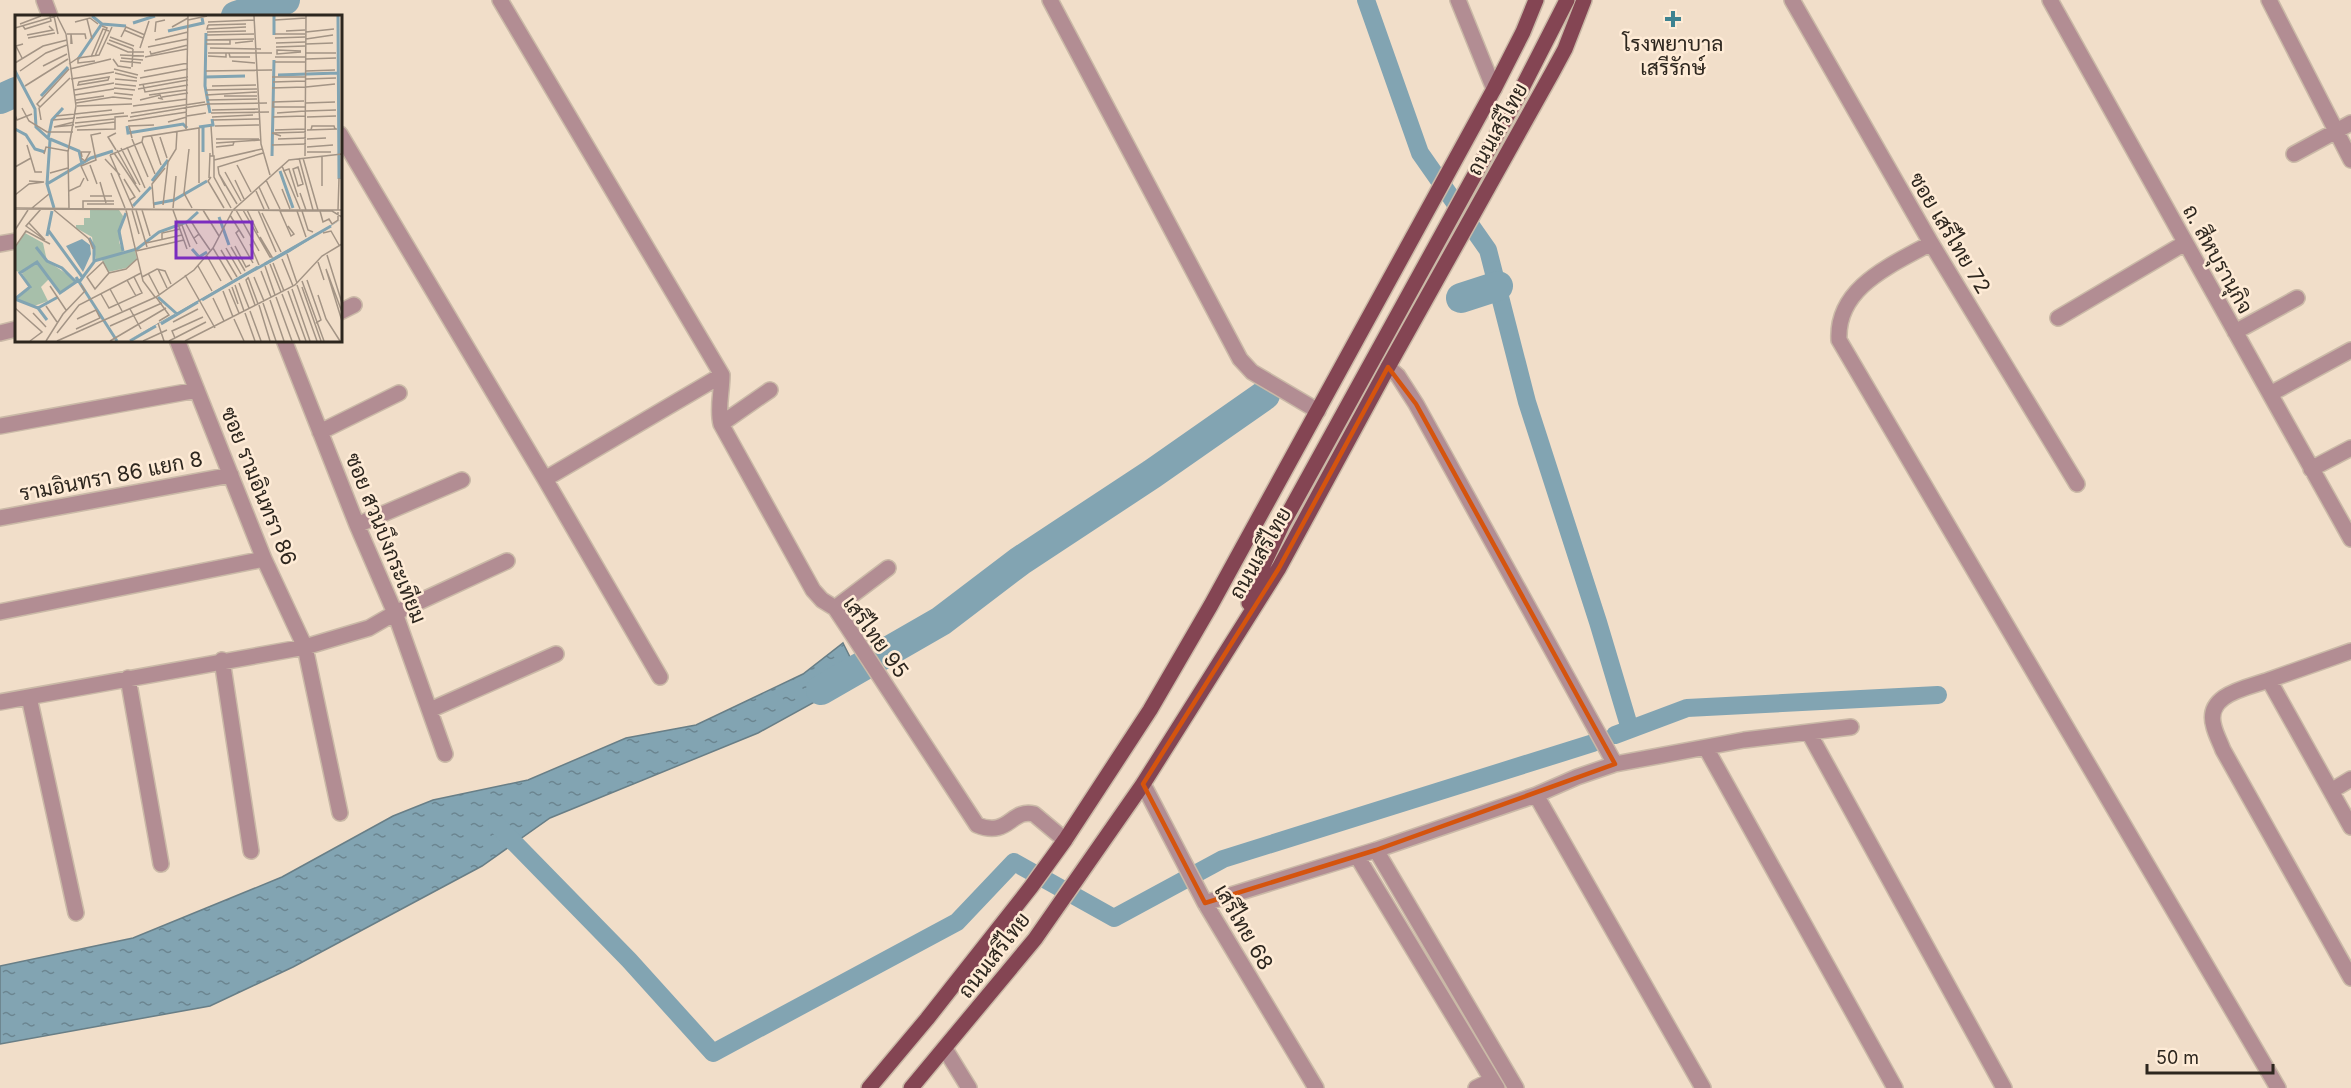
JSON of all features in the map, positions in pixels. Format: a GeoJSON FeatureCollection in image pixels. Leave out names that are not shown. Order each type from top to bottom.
{"type":"FeatureCollection","features":[{"type":"Feature","properties":{"kind":"main road","name":"ถนนเสรีไทย"},"geometry":{"type":"LineString","coordinates":[[869,1088],[927,1019],[1031,887],[1063,843],[1150,710],[1318,411],[1494,89],[1523,32],[1536,0]]}},
{"type":"Feature","properties":{"kind":"main road"},"geometry":{"type":"LineString","coordinates":[[1242,625],[1259,574],[1282,525],[1522,89],[1567,0]]}},
{"type":"Feature","properties":{"kind":"main road","name":"ถนนเสรีไทย"},"geometry":{"type":"LineString","coordinates":[[911,1088],[1035,939],[1058,907],[1143,784],[1279,568],[1565,49],[1584,0]]}},
{"type":"Feature","properties":{"kind":"street"},"geometry":{"type":"LineString","coordinates":[[44,0],[50,15]]}},
{"type":"Feature","properties":{"kind":"street"},"geometry":{"type":"LineString","coordinates":[[500,0],[722,375],[546,479]]}},
{"type":"Feature","properties":{"kind":"street"},"geometry":{"type":"LineString","coordinates":[[1050,0],[1240,359],[1252,372],[1318,411]]}},
{"type":"Feature","properties":{"kind":"street"},"geometry":{"type":"LineString","coordinates":[[1458,0],[1494,89]]}},
{"type":"Feature","properties":{"kind":"street","name":"ซอย เสรีไทย 72"},"geometry":{"type":"LineString","coordinates":[[1792,0],[1931,243],[2077,484]]}},
{"type":"Feature","properties":{"kind":"street","name":"ถ. สีหบุรานุกิจ"},"geometry":{"type":"LineString","coordinates":[[2050,0],[2311,469],[2346,518],[2351,539]]}},
{"type":"Feature","properties":{"kind":"street"},"geometry":{"type":"LineString","coordinates":[[2269,0],[2351,160]]}},
{"type":"Feature","properties":{"kind":"street"},"geometry":{"type":"LineString","coordinates":[[2294,154],[2351,123]]}},
{"type":"Feature","properties":{"kind":"street"},"geometry":{"type":"LineString","coordinates":[[342,137],[546,479],[660,677]]}},
{"type":"Feature","properties":{"kind":"street"},"geometry":{"type":"LineString","coordinates":[[0,244],[15,241]]}},
{"type":"Feature","properties":{"kind":"street"},"geometry":{"type":"LineString","coordinates":[[1931,243],[1863,284],[1845,306],[1838,324],[1839,340],[2278,1088]]}},
{"type":"Feature","properties":{"kind":"street"},"geometry":{"type":"LineString","coordinates":[[2058,318],[2185,243]]}},
{"type":"Feature","properties":{"kind":"street"},"geometry":{"type":"LineString","coordinates":[[2235,332],[2297,298]]}},
{"type":"Feature","properties":{"kind":"street"},"geometry":{"type":"LineString","coordinates":[[0,333],[15,329]]}},
{"type":"Feature","properties":{"kind":"street","name":"ซอย รามอินทรา 86"},"geometry":{"type":"LineString","coordinates":[[178,342],[264,559],[305,647],[340,813]]}},
{"type":"Feature","properties":{"kind":"street","name":"ซอย สวนบึงกระเทียม"},"geometry":{"type":"LineString","coordinates":[[286,342],[357,525],[395,613],[445,754]]}},
{"type":"Feature","properties":{"kind":"street"},"geometry":{"type":"LineString","coordinates":[[2270,394],[2351,350]]}},
{"type":"Feature","properties":{"kind":"street"},"geometry":{"type":"LineString","coordinates":[[1388,367],[1398,376],[1416,404],[1615,764]]}},
{"type":"Feature","properties":{"kind":"street","name":"เสรีไทย 95"},"geometry":{"type":"LineString","coordinates":[[722,375],[718,412],[721,424],[813,590],[822,600],[835,608],[977,825],[989,830],[1001,828],[1023,813],[1034,814],[1063,843]]}},
{"type":"Feature","properties":{"kind":"street"},"geometry":{"type":"LineString","coordinates":[[0,426],[197,390]]}},
{"type":"Feature","properties":{"kind":"street"},"geometry":{"type":"LineString","coordinates":[[721,424],[770,390]]}},
{"type":"Feature","properties":{"kind":"street"},"geometry":{"type":"LineString","coordinates":[[320,432],[399,393]]}},
{"type":"Feature","properties":{"kind":"street"},"geometry":{"type":"LineString","coordinates":[[2311,469],[2351,448]]}},
{"type":"Feature","properties":{"kind":"street","name":"รามอินทรา 86 แยก 8"},"geometry":{"type":"LineString","coordinates":[[0,518],[231,475]]}},
{"type":"Feature","properties":{"kind":"street"},"geometry":{"type":"LineString","coordinates":[[357,525],[462,480]]}},
{"type":"Feature","properties":{"kind":"street"},"geometry":{"type":"LineString","coordinates":[[0,612],[264,559]]}},
{"type":"Feature","properties":{"kind":"street"},"geometry":{"type":"LineString","coordinates":[[0,702],[222,660],[305,647],[369,628],[395,613],[507,561]]}},
{"type":"Feature","properties":{"kind":"street"},"geometry":{"type":"LineString","coordinates":[[835,608],[888,568]]}},
{"type":"Feature","properties":{"kind":"street"},"geometry":{"type":"LineString","coordinates":[[2351,651],[2226,694],[2217,704],[2213,715],[2213,725],[2223,750],[2351,978]]}},
{"type":"Feature","properties":{"kind":"street"},"geometry":{"type":"LineString","coordinates":[[430,710],[556,654]]}},
{"type":"Feature","properties":{"kind":"street"},"geometry":{"type":"LineString","coordinates":[[222,660],[251,851]]}},
{"type":"Feature","properties":{"kind":"street"},"geometry":{"type":"LineString","coordinates":[[128,678],[161,864]]}},
{"type":"Feature","properties":{"kind":"street"},"geometry":{"type":"LineString","coordinates":[[2269,680],[2351,827]]}},
{"type":"Feature","properties":{"kind":"street"},"geometry":{"type":"LineString","coordinates":[[29,697],[76,913]]}},
{"type":"Feature","properties":{"kind":"street"},"geometry":{"type":"LineString","coordinates":[[1204,901],[1376,850],[1536,795],[1615,764],[1755,739],[1851,727]]}},
{"type":"Feature","properties":{"kind":"street"},"geometry":{"type":"LineString","coordinates":[[1809,733],[2004,1088]]}},
{"type":"Feature","properties":{"kind":"street"},"geometry":{"type":"LineString","coordinates":[[1706,748],[1894,1088]]}},
{"type":"Feature","properties":{"kind":"street"},"geometry":{"type":"LineString","coordinates":[[2331,790],[2351,779]]}},
{"type":"Feature","properties":{"kind":"street","name":"เสรีไทย 68"},"geometry":{"type":"LineString","coordinates":[[1143,784],[1204,901],[1316,1088]]}},
{"type":"Feature","properties":{"kind":"street"},"geometry":{"type":"LineString","coordinates":[[1536,795],[1703,1088]]}},
{"type":"Feature","properties":{"kind":"street"},"geometry":{"type":"LineString","coordinates":[[1376,850],[1516,1088]]}},
{"type":"Feature","properties":{"kind":"street"},"geometry":{"type":"LineString","coordinates":[[1357,856],[1495,1084],[1476,1088]]}},
{"type":"Feature","properties":{"kind":"street"},"geometry":{"type":"LineString","coordinates":[[945,1049],[969,1088]]}},
{"type":"Feature","properties":{"kind":"highlighted area"},"geometry":{"type":"Polygon","coordinates":[[[1388,367],[1416,404],[1615,764],[1376,850],[1205,903],[1143,784],[1279,568],[1388,367]]]}},
{"type":"Feature","properties":{"kind":"water"},"geometry":{"type":"Polygon","coordinates":[[[843,643],[860,677],[758,733],[550,818],[482,866],[293,967],[210,1006],[0,1044],[0,966],[133,938],[282,877],[393,816],[433,800],[528,780],[626,738],[696,725],[803,674],[843,643]]]}},
{"type":"Feature","properties":{"kind":"waterway"},"geometry":{"type":"LineString","coordinates":[[239,15],[285,0]]}},
{"type":"Feature","properties":{"kind":"waterway"},"geometry":{"type":"LineString","coordinates":[[1366,0],[1420,153],[1488,250],[1527,402],[1630,729]]}},
{"type":"Feature","properties":{"kind":"waterway"},"geometry":{"type":"LineString","coordinates":[[0,99],[15,92]]}},
{"type":"Feature","properties":{"kind":"waterway"},"geometry":{"type":"LineString","coordinates":[[1461,298],[1498,286]]}},
{"type":"Feature","properties":{"kind":"waterway"},"geometry":{"type":"LineString","coordinates":[[821,690],[941,621],[1020,561],[1152,474],[1265,395]]}},
{"type":"Feature","properties":{"kind":"waterway"},"geometry":{"type":"LineString","coordinates":[[1615,735],[1687,708],[1938,695]]}},
{"type":"Feature","properties":{"kind":"waterway"},"geometry":{"type":"LineString","coordinates":[[497,825],[629,960],[713,1053],[957,922],[1014,862],[1114,918],[1223,859],[1593,743]]}},
{"type":"Feature","properties":{"kind":"place","name":"โรงพยาบาล เสรีรักษ์"},"geometry":{"type":"Point","coordinates":[1673,19]}}]}
